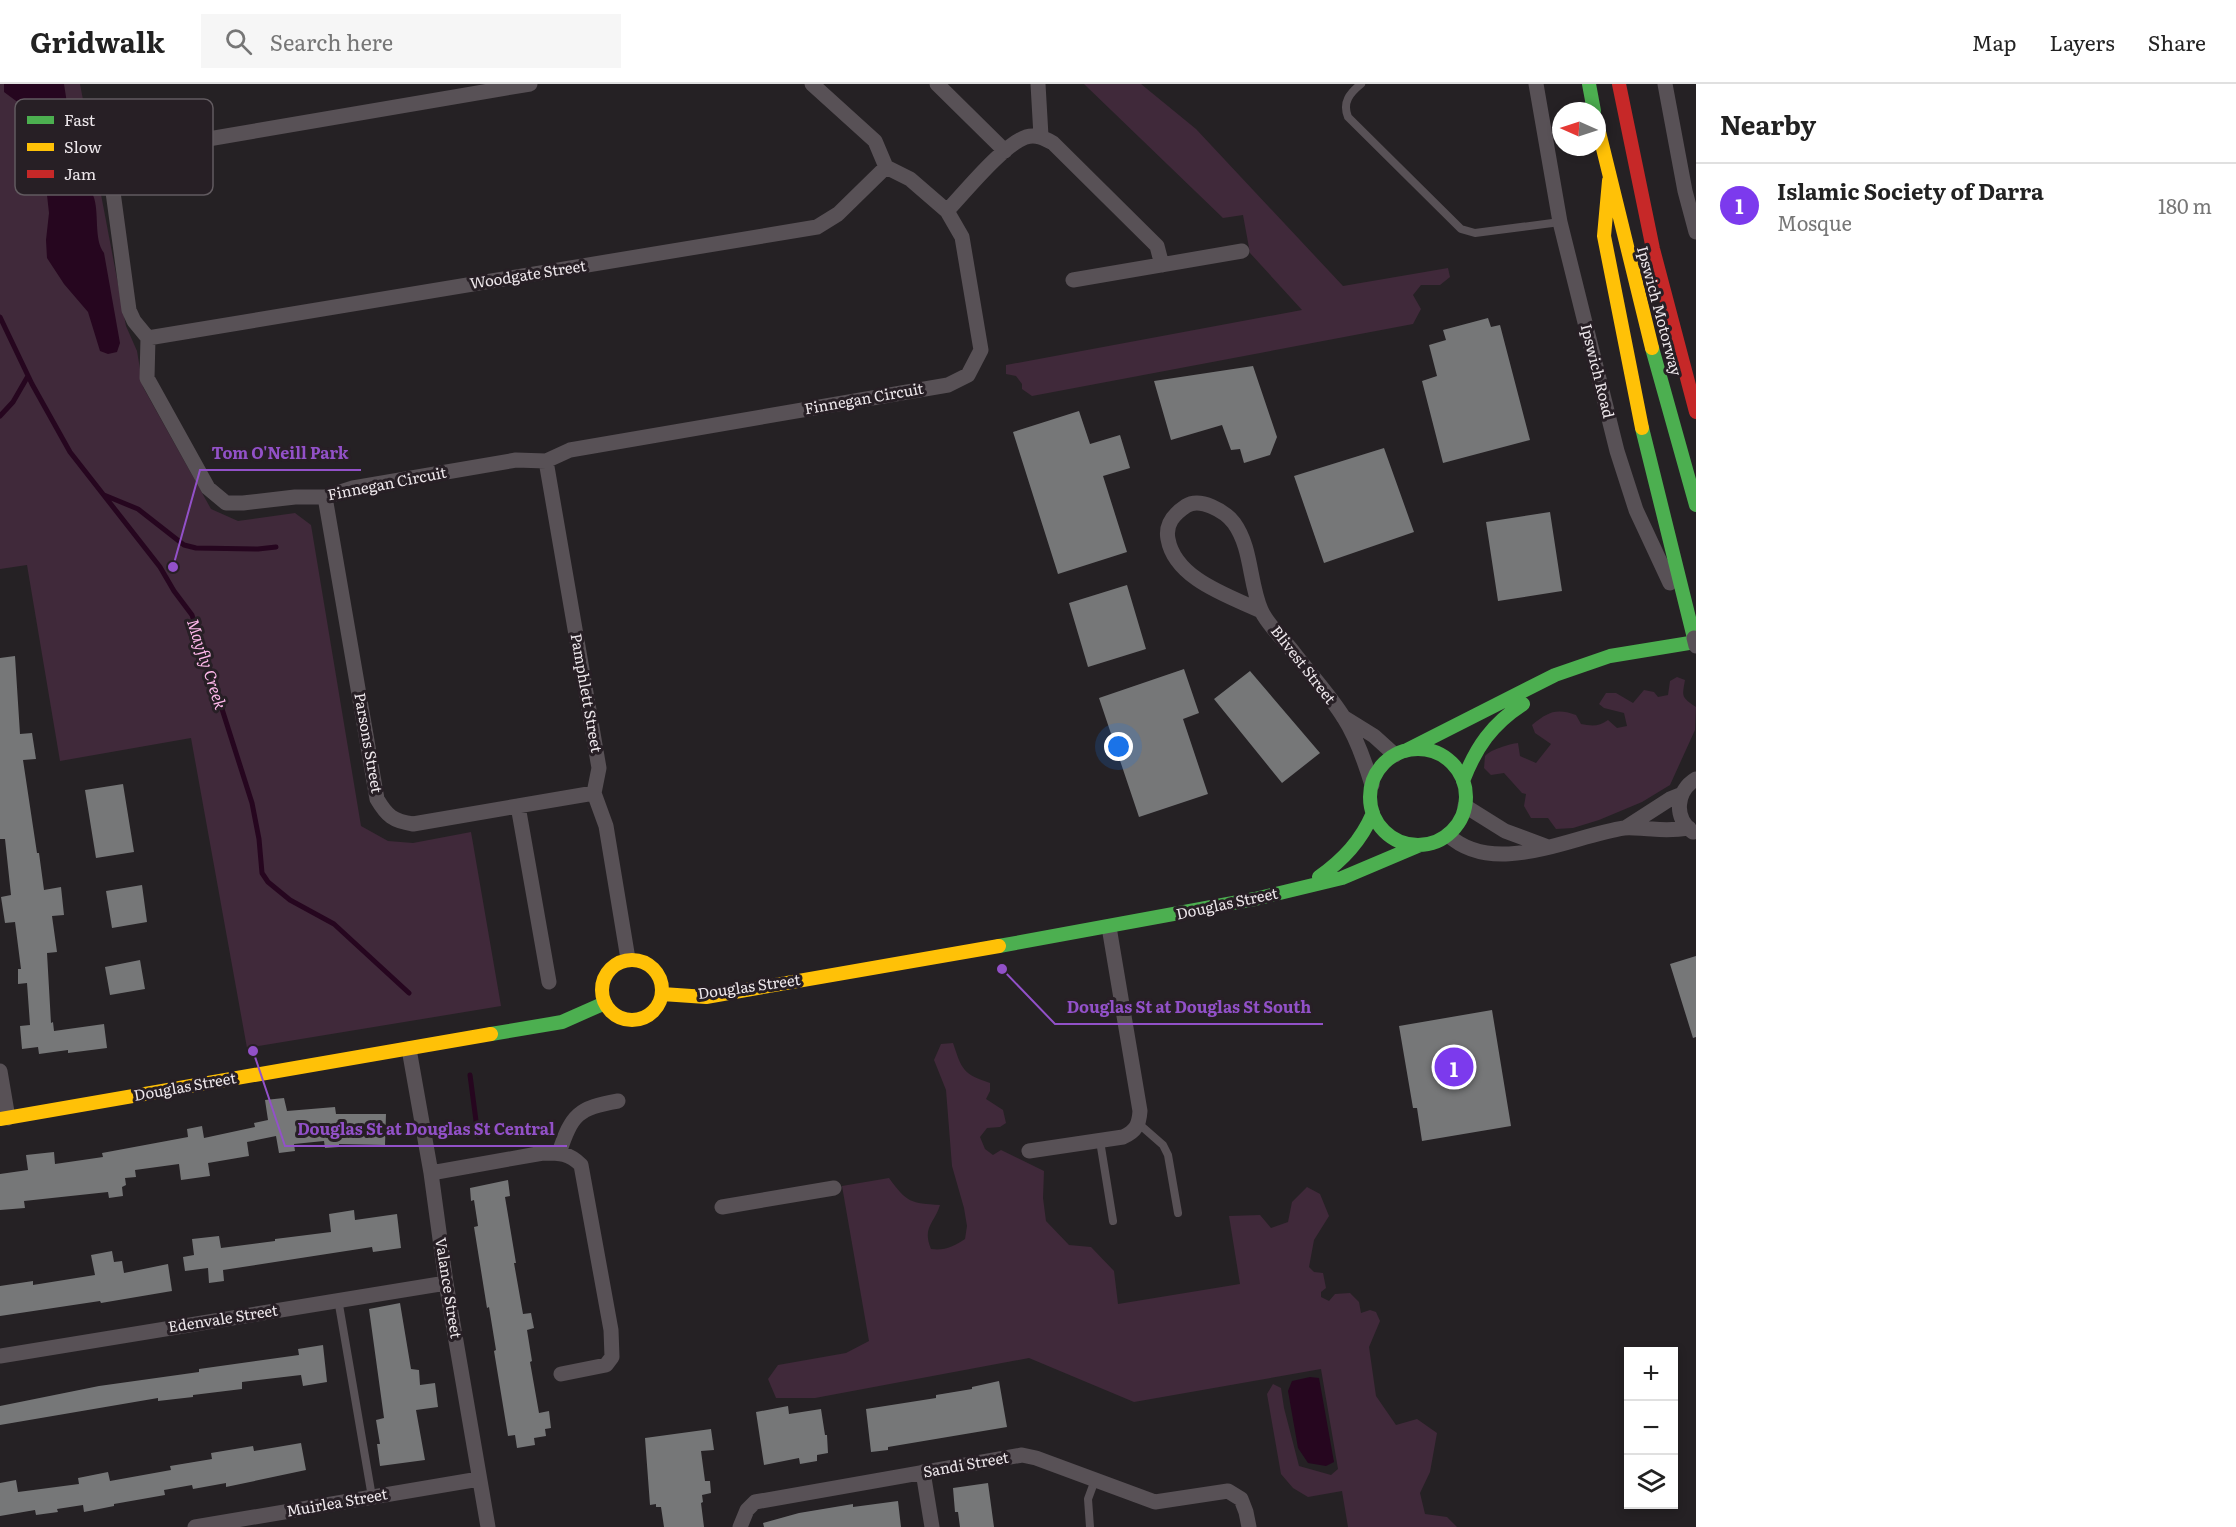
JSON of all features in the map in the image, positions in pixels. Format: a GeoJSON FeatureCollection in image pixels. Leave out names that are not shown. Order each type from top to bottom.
{"type":"FeatureCollection","features":[{"type":"Feature","properties":{"kind":"main road"},"geometry":{"type":"LineString","coordinates":[[1589,84],[1592,102]]}},
{"type":"Feature","properties":{"kind":"main road","name":"Ipswich Motorway"},"geometry":{"type":"LineString","coordinates":[[1619,84],[1663,291],[1696,412]]}},
{"type":"Feature","properties":{"kind":"main road","name":"Ipswich Motorway"},"geometry":{"type":"LineString","coordinates":[[1604,156],[1651,348],[1696,505]]}},
{"type":"Feature","properties":{"kind":"main road"},"geometry":{"type":"LineString","coordinates":[[1609,181],[1604,236],[1646,449],[1685,610]]}},
{"type":"Feature","properties":{"kind":"main road"},"geometry":{"type":"LineString","coordinates":[[1400,753],[1428,750],[1440,754],[1458,770],[1463,781],[1466,793],[1465,806],[1459,822],[1448,835],[1434,842],[1420,845],[1405,843],[1391,837],[1380,826],[1373,813],[1370,799],[1372,785],[1385,762],[1400,753],[1555,675],[1610,656],[1695,642]]}},
{"type":"Feature","properties":{"kind":"main road"},"geometry":{"type":"LineString","coordinates":[[1463,781],[1479,741],[1498,721],[1521,704],[1559,686],[1611,667],[1696,655]]}},
{"type":"Feature","properties":{"kind":"main road","name":"Douglas Street"},"geometry":{"type":"LineString","coordinates":[[1305,886],[1341,862],[1362,837],[1373,813]]}},
{"type":"Feature","properties":{"kind":"main road","name":"Douglas Street"},"geometry":{"type":"LineString","coordinates":[[662,994],[706,996],[1109,927],[1255,899],[1342,878],[1420,845]]}},
{"type":"Feature","properties":{"kind":"main road"},"geometry":{"type":"LineString","coordinates":[[628,959],[642,961],[653,969],[660,981],[662,994],[656,1008],[650,1014],[636,1020],[621,1018],[615,1014],[605,1003],[602,992],[605,975],[613,966],[628,959]]}},
{"type":"Feature","properties":{"kind":"main road","name":"Douglas Street"},"geometry":{"type":"LineString","coordinates":[[4,1118],[562,1022],[605,1003]]}},
{"type":"Feature","properties":{"kind":"street"},"geometry":{"type":"LineString","coordinates":[[213,138],[530,84]]}},
{"type":"Feature","properties":{"kind":"street"},"geometry":{"type":"LineString","coordinates":[[812,84],[875,141],[886,167]]}},
{"type":"Feature","properties":{"kind":"street"},"geometry":{"type":"LineString","coordinates":[[937,84],[1005,151]]}},
{"type":"Feature","properties":{"kind":"street"},"geometry":{"type":"LineString","coordinates":[[1038,84],[1041,136]]}},
{"type":"Feature","properties":{"kind":"street","name":"Ipswich Road"},"geometry":{"type":"LineString","coordinates":[[1536,84],[1560,222],[1624,476],[1640,519],[1685,610],[1695,642]]}},
{"type":"Feature","properties":{"kind":"street"},"geometry":{"type":"LineString","coordinates":[[1665,84],[1685,191],[1696,232]]}},
{"type":"Feature","properties":{"kind":"street"},"geometry":{"type":"LineString","coordinates":[[947,211],[1013,143],[1028,136],[1041,136],[1053,143],[1157,246],[1162,265]]}},
{"type":"Feature","properties":{"kind":"street","name":"Woodgate Street"},"geometry":{"type":"LineString","coordinates":[[147,338],[817,227],[838,214],[886,167]]}},
{"type":"Feature","properties":{"kind":"street","name":"Finnegan Circuit"},"geometry":{"type":"LineString","coordinates":[[147,338],[147,378],[208,488],[226,503],[295,497],[325,497],[353,488],[516,460],[546,461],[570,450],[948,385],[968,375],[981,350],[962,237],[947,211],[910,179],[886,167]]}},
{"type":"Feature","properties":{"kind":"street"},"geometry":{"type":"LineString","coordinates":[[113,195],[129,310],[147,338]]}},
{"type":"Feature","properties":{"kind":"street"},"geometry":{"type":"LineString","coordinates":[[1073,280],[1242,251]]}},
{"type":"Feature","properties":{"kind":"street","name":"Pamphlett Street"},"geometry":{"type":"LineString","coordinates":[[546,461],[599,768],[594,793],[606,826],[628,959]]}},
{"type":"Feature","properties":{"kind":"street","name":"Parsons Street"},"geometry":{"type":"LineString","coordinates":[[325,497],[377,799],[384,811],[398,821],[413,824],[594,793]]}},
{"type":"Feature","properties":{"kind":"street","name":"Blivest Street"},"geometry":{"type":"LineString","coordinates":[[1261,611],[1192,576],[1178,563],[1170,548],[1167,535],[1170,521],[1190,503],[1205,504],[1233,521],[1241,535],[1261,611],[1345,718],[1365,760],[1372,785]]}},
{"type":"Feature","properties":{"kind":"street","name":"Blivest Street"},"geometry":{"type":"LineString","coordinates":[[1345,718],[1400,753]]}},
{"type":"Feature","properties":{"kind":"street"},"geometry":{"type":"LineString","coordinates":[[1625,828],[1680,795],[1690,782],[1696,779]]}},
{"type":"Feature","properties":{"kind":"street"},"geometry":{"type":"LineString","coordinates":[[1680,795],[1680,813],[1692,831]]}},
{"type":"Feature","properties":{"kind":"street"},"geometry":{"type":"LineString","coordinates":[[518,806],[549,982]]}},
{"type":"Feature","properties":{"kind":"street"},"geometry":{"type":"LineString","coordinates":[[1465,806],[1505,831],[1548,848]]}},
{"type":"Feature","properties":{"kind":"street"},"geometry":{"type":"LineString","coordinates":[[1448,835],[1459,846],[1508,854],[1548,848],[1625,828],[1692,831]]}},
{"type":"Feature","properties":{"kind":"street"},"geometry":{"type":"LineString","coordinates":[[1029,1151],[1123,1137],[1132,1133],[1139,1125],[1140,1112],[1109,927]]}},
{"type":"Feature","properties":{"kind":"street","name":"Valance Street"},"geometry":{"type":"LineString","coordinates":[[409,1049],[488,1527]]}},
{"type":"Feature","properties":{"kind":"street"},"geometry":{"type":"LineString","coordinates":[[0,1071],[4,1118]]}},
{"type":"Feature","properties":{"kind":"street"},"geometry":{"type":"LineString","coordinates":[[559,1153],[567,1131],[581,1112],[591,1106],[618,1101]]}},
{"type":"Feature","properties":{"kind":"street"},"geometry":{"type":"LineString","coordinates":[[431,1173],[543,1153],[571,1155],[581,1165],[613,1349],[612,1357],[606,1365],[561,1374]]}},
{"type":"Feature","properties":{"kind":"street"},"geometry":{"type":"LineString","coordinates":[[722,1207],[834,1188]]}},
{"type":"Feature","properties":{"kind":"street","name":"Edenvale Street"},"geometry":{"type":"LineString","coordinates":[[0,1356],[446,1283]]}},
{"type":"Feature","properties":{"kind":"street","name":"Sandi Street"},"geometry":{"type":"LineString","coordinates":[[741,1527],[747,1510],[755,1502],[1022,1455],[1155,1502],[1228,1491],[1241,1499],[1249,1527]]}},
{"type":"Feature","properties":{"kind":"street"},"geometry":{"type":"LineString","coordinates":[[924,1472],[932,1527]]}},
{"type":"Feature","properties":{"kind":"street","name":"Muirlea Street"},"geometry":{"type":"LineString","coordinates":[[195,1527],[479,1479]]}},
{"type":"Feature","properties":{"kind":"lane"},"geometry":{"type":"LineString","coordinates":[[1361,84],[1350,94],[1345,110],[1348,117],[1461,229],[1475,233],[1560,222]]}},
{"type":"Feature","properties":{"kind":"lane"},"geometry":{"type":"LineString","coordinates":[[1139,1125],[1162,1145],[1168,1155],[1178,1213]]}},
{"type":"Feature","properties":{"kind":"lane"},"geometry":{"type":"LineString","coordinates":[[1100,1141],[1113,1221]]}},
{"type":"Feature","properties":{"kind":"lane"},"geometry":{"type":"LineString","coordinates":[[339,1299],[372,1497]]}},
{"type":"Feature","properties":{"kind":"lane"},"geometry":{"type":"LineString","coordinates":[[1090,1527],[1088,1499],[1095,1480]]}},
{"type":"Feature","properties":{"kind":"shaded area"},"geometry":{"type":"Polygon","coordinates":[[[0,84],[80,84],[83,99],[15,99],[15,195],[101,195],[126,326],[137,351],[143,387],[211,509],[238,521],[295,513],[311,525],[361,826],[388,841],[413,843],[471,832],[501,1006],[247,1048],[191,738],[60,761],[27,565],[0,569],[0,84]]]}},
{"type":"Feature","properties":{"kind":"shaded area"},"geometry":{"type":"Polygon","coordinates":[[[4,84],[64,84],[66,99],[15,100],[4,92],[4,84]]]}},
{"type":"Feature","properties":{"kind":"shaded area"},"geometry":{"type":"Polygon","coordinates":[[[1084,84],[1141,84],[1196,129],[1343,286],[1448,268],[1450,277],[1440,285],[1421,285],[1413,295],[1421,309],[1413,324],[1032,396],[1022,389],[1022,384],[1016,376],[1006,374],[1006,365],[1302,310],[1250,253],[1243,215],[1223,218],[1084,84]]]}},
{"type":"Feature","properties":{"kind":"shaded area"},"geometry":{"type":"Polygon","coordinates":[[[47,195],[93,195],[99,240],[104,253],[120,343],[117,352],[108,354],[100,351],[88,312],[64,284],[47,258],[49,213],[47,195]]]}},
{"type":"Feature","properties":{"kind":"shaded area"},"geometry":{"type":"Polygon","coordinates":[[[1677,677],[1685,680],[1684,696],[1696,707],[1695,730],[1670,785],[1642,802],[1599,820],[1573,828],[1556,829],[1548,818],[1531,818],[1524,806],[1526,794],[1522,793],[1504,773],[1491,775],[1484,768],[1487,754],[1518,743],[1520,756],[1536,763],[1551,744],[1535,733],[1532,725],[1552,712],[1576,715],[1581,724],[1585,725],[1598,725],[1608,720],[1617,728],[1627,726],[1624,713],[1604,708],[1599,704],[1606,693],[1616,693],[1633,703],[1644,690],[1654,692],[1658,697],[1668,695],[1670,681],[1677,677]]]}},
{"type":"Feature","properties":{"kind":"shaded area"},"geometry":{"type":"Polygon","coordinates":[[[953,1043],[965,1070],[974,1077],[990,1083],[990,1091],[986,1099],[1003,1110],[1006,1123],[1000,1127],[987,1128],[980,1137],[985,1149],[993,1155],[1001,1150],[1044,1171],[1043,1198],[1046,1221],[1069,1245],[1091,1247],[1114,1271],[1118,1304],[1240,1284],[1229,1216],[1260,1215],[1271,1228],[1288,1222],[1292,1202],[1307,1187],[1320,1194],[1329,1216],[1314,1240],[1309,1267],[1314,1272],[1323,1273],[1326,1288],[1321,1292],[1321,1297],[1329,1301],[1335,1294],[1350,1293],[1359,1302],[1361,1313],[1370,1310],[1376,1312],[1380,1321],[1369,1347],[1376,1396],[1396,1425],[1417,1419],[1437,1433],[1430,1472],[1420,1493],[1425,1514],[1447,1517],[1457,1527],[1348,1527],[1342,1491],[1308,1497],[1293,1488],[1281,1474],[1267,1394],[1273,1384],[1281,1388],[1299,1466],[1331,1475],[1338,1469],[1321,1369],[1134,1402],[1029,1358],[815,1398],[776,1398],[768,1379],[778,1365],[846,1353],[869,1341],[842,1186],[889,1178],[910,1200],[940,1205],[928,1230],[931,1249],[949,1247],[965,1239],[967,1226],[964,1208],[952,1166],[946,1090],[934,1060],[941,1044],[953,1043]]]}},
{"type":"Feature","properties":{"kind":"shaded area"},"geometry":{"type":"Polygon","coordinates":[[[1310,1377],[1319,1378],[1334,1462],[1326,1466],[1308,1463],[1298,1448],[1288,1391],[1292,1381],[1310,1377]]]}},
{"type":"Feature","properties":{"kind":"building"},"geometry":{"type":"Polygon","coordinates":[[[1488,318],[1491,327],[1500,325],[1530,440],[1443,463],[1422,381],[1437,376],[1429,345],[1446,340],[1443,330],[1488,318]]]}},
{"type":"Feature","properties":{"kind":"building"},"geometry":{"type":"Polygon","coordinates":[[[1253,366],[1277,437],[1270,455],[1244,463],[1240,449],[1231,450],[1222,425],[1171,440],[1154,381],[1253,366]]]}},
{"type":"Feature","properties":{"kind":"building"},"geometry":{"type":"Polygon","coordinates":[[[1079,411],[1090,444],[1120,435],[1130,468],[1103,476],[1127,552],[1058,574],[1013,432],[1079,411]]]}},
{"type":"Feature","properties":{"kind":"building"},"geometry":{"type":"Polygon","coordinates":[[[1384,448],[1414,532],[1324,563],[1294,476],[1384,448]]]}},
{"type":"Feature","properties":{"kind":"building"},"geometry":{"type":"Polygon","coordinates":[[[1550,512],[1562,591],[1498,601],[1486,522],[1550,512]]]}},
{"type":"Feature","properties":{"kind":"building"},"geometry":{"type":"Polygon","coordinates":[[[1127,585],[1146,649],[1088,667],[1069,603],[1127,585]]]}},
{"type":"Feature","properties":{"kind":"building"},"geometry":{"type":"Polygon","coordinates":[[[15,656],[20,734],[32,733],[36,759],[23,760],[44,890],[61,887],[64,915],[52,916],[57,952],[47,953],[51,1023],[53,1022],[54,1031],[104,1024],[107,1048],[39,1054],[38,1047],[22,1049],[20,1026],[30,1025],[27,983],[18,984],[18,969],[21,969],[15,922],[5,923],[1,897],[11,895],[5,839],[0,839],[0,658],[15,656]]]}},
{"type":"Feature","properties":{"kind":"building"},"geometry":{"type":"Polygon","coordinates":[[[1184,669],[1199,713],[1183,719],[1208,794],[1139,817],[1099,698],[1184,669]]]}},
{"type":"Feature","properties":{"kind":"building"},"geometry":{"type":"Polygon","coordinates":[[[1250,671],[1320,753],[1282,783],[1214,699],[1250,671]]]}},
{"type":"Feature","properties":{"kind":"building"},"geometry":{"type":"Polygon","coordinates":[[[123,784],[134,852],[96,858],[85,790],[123,784]]]}},
{"type":"Feature","properties":{"kind":"building"},"geometry":{"type":"Polygon","coordinates":[[[142,885],[147,922],[112,928],[106,891],[142,885]]]}},
{"type":"Feature","properties":{"kind":"building"},"geometry":{"type":"Polygon","coordinates":[[[1696,956],[1696,1037],[1693,1038],[1670,964],[1696,956]]]}},
{"type":"Feature","properties":{"kind":"building"},"geometry":{"type":"Polygon","coordinates":[[[140,960],[145,989],[110,995],[105,967],[140,960]]]}},
{"type":"Feature","properties":{"kind":"building"},"geometry":{"type":"Polygon","coordinates":[[[1492,1010],[1511,1126],[1422,1141],[1417,1108],[1413,1108],[1399,1026],[1492,1010]]]}},
{"type":"Feature","properties":{"kind":"building"},"geometry":{"type":"Polygon","coordinates":[[[284,1098],[287,1111],[335,1107],[336,1114],[386,1114],[385,1145],[339,1144],[339,1147],[325,1148],[324,1141],[294,1144],[295,1151],[279,1153],[276,1136],[247,1142],[249,1156],[208,1163],[210,1176],[181,1180],[179,1164],[135,1170],[136,1177],[125,1178],[126,1185],[122,1187],[123,1196],[109,1198],[108,1192],[24,1201],[25,1208],[0,1210],[0,1174],[28,1170],[26,1155],[54,1152],[55,1164],[103,1157],[102,1153],[188,1137],[187,1129],[202,1126],[204,1138],[255,1127],[254,1123],[268,1120],[265,1100],[284,1098]]]}},
{"type":"Feature","properties":{"kind":"building"},"geometry":{"type":"Polygon","coordinates":[[[508,1180],[510,1196],[505,1197],[516,1263],[514,1263],[523,1314],[531,1313],[534,1328],[527,1330],[532,1361],[530,1362],[539,1413],[549,1411],[551,1428],[545,1429],[546,1436],[534,1438],[535,1445],[517,1448],[515,1435],[508,1436],[494,1351],[496,1350],[474,1227],[478,1226],[470,1188],[508,1180]]]}},
{"type":"Feature","properties":{"kind":"building"},"geometry":{"type":"Polygon","coordinates":[[[354,1210],[355,1220],[397,1214],[401,1248],[373,1252],[372,1247],[223,1270],[224,1281],[209,1283],[208,1268],[185,1271],[183,1257],[194,1255],[192,1239],[219,1236],[221,1248],[331,1232],[329,1214],[354,1210]]]}},
{"type":"Feature","properties":{"kind":"building"},"geometry":{"type":"Polygon","coordinates":[[[112,1251],[114,1262],[122,1261],[124,1273],[168,1264],[172,1291],[0,1316],[0,1286],[33,1281],[33,1285],[95,1275],[91,1255],[112,1251]]]}},
{"type":"Feature","properties":{"kind":"building"},"geometry":{"type":"Polygon","coordinates":[[[400,1303],[411,1369],[419,1370],[420,1385],[435,1383],[438,1407],[416,1410],[425,1460],[380,1466],[377,1444],[380,1444],[376,1420],[384,1418],[369,1309],[400,1303]]]}},
{"type":"Feature","properties":{"kind":"building"},"geometry":{"type":"Polygon","coordinates":[[[323,1345],[327,1382],[303,1386],[301,1375],[242,1382],[242,1389],[158,1401],[158,1398],[0,1425],[0,1406],[99,1386],[299,1355],[298,1349],[323,1345]]]}},
{"type":"Feature","properties":{"kind":"building"},"geometry":{"type":"Polygon","coordinates":[[[999,1381],[1007,1427],[888,1447],[888,1450],[871,1452],[866,1409],[936,1398],[936,1395],[972,1389],[972,1387],[999,1381]]]}},
{"type":"Feature","properties":{"kind":"building"},"geometry":{"type":"Polygon","coordinates":[[[788,1406],[789,1414],[821,1409],[825,1435],[827,1435],[828,1453],[817,1455],[817,1461],[800,1464],[799,1458],[764,1465],[756,1412],[788,1406]]]}},
{"type":"Feature","properties":{"kind":"building"},"geometry":{"type":"Polygon","coordinates":[[[711,1429],[714,1450],[701,1451],[705,1481],[710,1481],[711,1493],[702,1495],[704,1527],[664,1527],[661,1507],[656,1507],[656,1504],[650,1505],[645,1438],[711,1429]]]}},
{"type":"Feature","properties":{"kind":"building"},"geometry":{"type":"Polygon","coordinates":[[[301,1443],[306,1470],[226,1487],[226,1483],[193,1489],[192,1485],[164,1490],[165,1495],[84,1512],[83,1505],[36,1515],[35,1510],[0,1516],[0,1483],[16,1480],[18,1492],[79,1484],[78,1478],[108,1472],[110,1481],[171,1470],[170,1466],[212,1459],[211,1453],[253,1446],[254,1451],[301,1443]]]}},
{"type":"Feature","properties":{"kind":"building"},"geometry":{"type":"Polygon","coordinates":[[[988,1483],[994,1527],[960,1527],[958,1512],[955,1512],[953,1488],[988,1483]]]}},
{"type":"Feature","properties":{"kind":"building"},"geometry":{"type":"Polygon","coordinates":[[[898,1501],[901,1527],[764,1527],[763,1523],[799,1513],[853,1504],[853,1507],[898,1501]]]}},
{"type":"Feature","properties":{"kind":"waterway","name":"Mayfly Creek"},"geometry":{"type":"LineString","coordinates":[[0,317],[32,384],[70,452],[160,567],[192,615],[252,803],[259,839],[262,873],[268,882],[290,900],[334,924],[409,993]]}},
{"type":"Feature","properties":{"kind":"waterway"},"geometry":{"type":"LineString","coordinates":[[0,416],[13,402],[28,376]]}},
{"type":"Feature","properties":{"kind":"waterway"},"geometry":{"type":"LineString","coordinates":[[104,495],[138,509],[184,545],[196,548],[276,547]]}},
{"type":"Feature","properties":{"kind":"waterway"},"geometry":{"type":"LineString","coordinates":[[470,1075],[478,1136]]}},
{"type":"Feature","properties":{"kind":"traffic: fast"},"geometry":{"type":"LineString","coordinates":[[1589,84],[1592,102]]}},
{"type":"Feature","properties":{"kind":"traffic: fast"},"geometry":{"type":"LineString","coordinates":[[1652,348],[1696,505]]}},
{"type":"Feature","properties":{"kind":"traffic: fast"},"geometry":{"type":"LineString","coordinates":[[1642,428],[1694,638]]}},
{"type":"Feature","properties":{"kind":"traffic: fast"},"geometry":{"type":"LineString","coordinates":[[1405,751],[1555,675],[1610,656],[1696,642]]}},
{"type":"Feature","properties":{"kind":"traffic: fast"},"geometry":{"type":"LineString","coordinates":[[1463,781],[1486,737],[1502,720],[1523,704]]}},
{"type":"Feature","properties":{"kind":"traffic: fast"},"geometry":{"type":"LineString","coordinates":[[1418,749],[1436,753],[1452,763],[1462,779],[1466,797],[1462,815],[1452,831],[1436,841],[1418,845],[1400,841],[1384,831],[1374,815],[1370,797],[1374,779],[1384,763],[1400,753],[1418,749]]}},
{"type":"Feature","properties":{"kind":"traffic: fast"},"geometry":{"type":"LineString","coordinates":[[1319,877],[1350,849],[1363,832],[1373,813]]}},
{"type":"Feature","properties":{"kind":"traffic: fast"},"geometry":{"type":"LineString","coordinates":[[999,946],[1255,899],[1342,878],[1420,845]]}},
{"type":"Feature","properties":{"kind":"traffic: fast"},"geometry":{"type":"LineString","coordinates":[[491,1034],[562,1022],[605,1003]]}},
{"type":"Feature","properties":{"kind":"traffic: slow"},"geometry":{"type":"LineString","coordinates":[[1605,156],[1652,348]]}},
{"type":"Feature","properties":{"kind":"traffic: slow"},"geometry":{"type":"LineString","coordinates":[[1609,181],[1604,236],[1642,428]]}},
{"type":"Feature","properties":{"kind":"traffic: slow"},"geometry":{"type":"LineString","coordinates":[[662,994],[706,997],[999,946]]}},
{"type":"Feature","properties":{"kind":"traffic: slow"},"geometry":{"type":"LineString","coordinates":[[632,960],[644,962],[657,973],[662,990],[660,1002],[649,1015],[632,1020],[620,1018],[607,1007],[602,990],[604,978],[615,965],[632,960]]}},
{"type":"Feature","properties":{"kind":"traffic: slow"},"geometry":{"type":"LineString","coordinates":[[0,1119],[491,1034]]}},
{"type":"Feature","properties":{"kind":"traffic: jam"},"geometry":{"type":"LineString","coordinates":[[1619,84],[1653,249],[1696,412]]}},
{"type":"Feature","properties":{"kind":"place","name":"Tom O'Neill Park"},"geometry":{"type":"Point","coordinates":[173,567]}},
{"type":"Feature","properties":{"kind":"place","name":"Douglas St at Douglas St South"},"geometry":{"type":"Point","coordinates":[1002,969]}},
{"type":"Feature","properties":{"kind":"place","name":"Douglas St at Douglas St Central"},"geometry":{"type":"Point","coordinates":[253,1051]}},
{"type":"Feature","properties":{"kind":"place","name":"Islamic Society of Darra"},"geometry":{"type":"Point","coordinates":[1454,1067]}}]}
